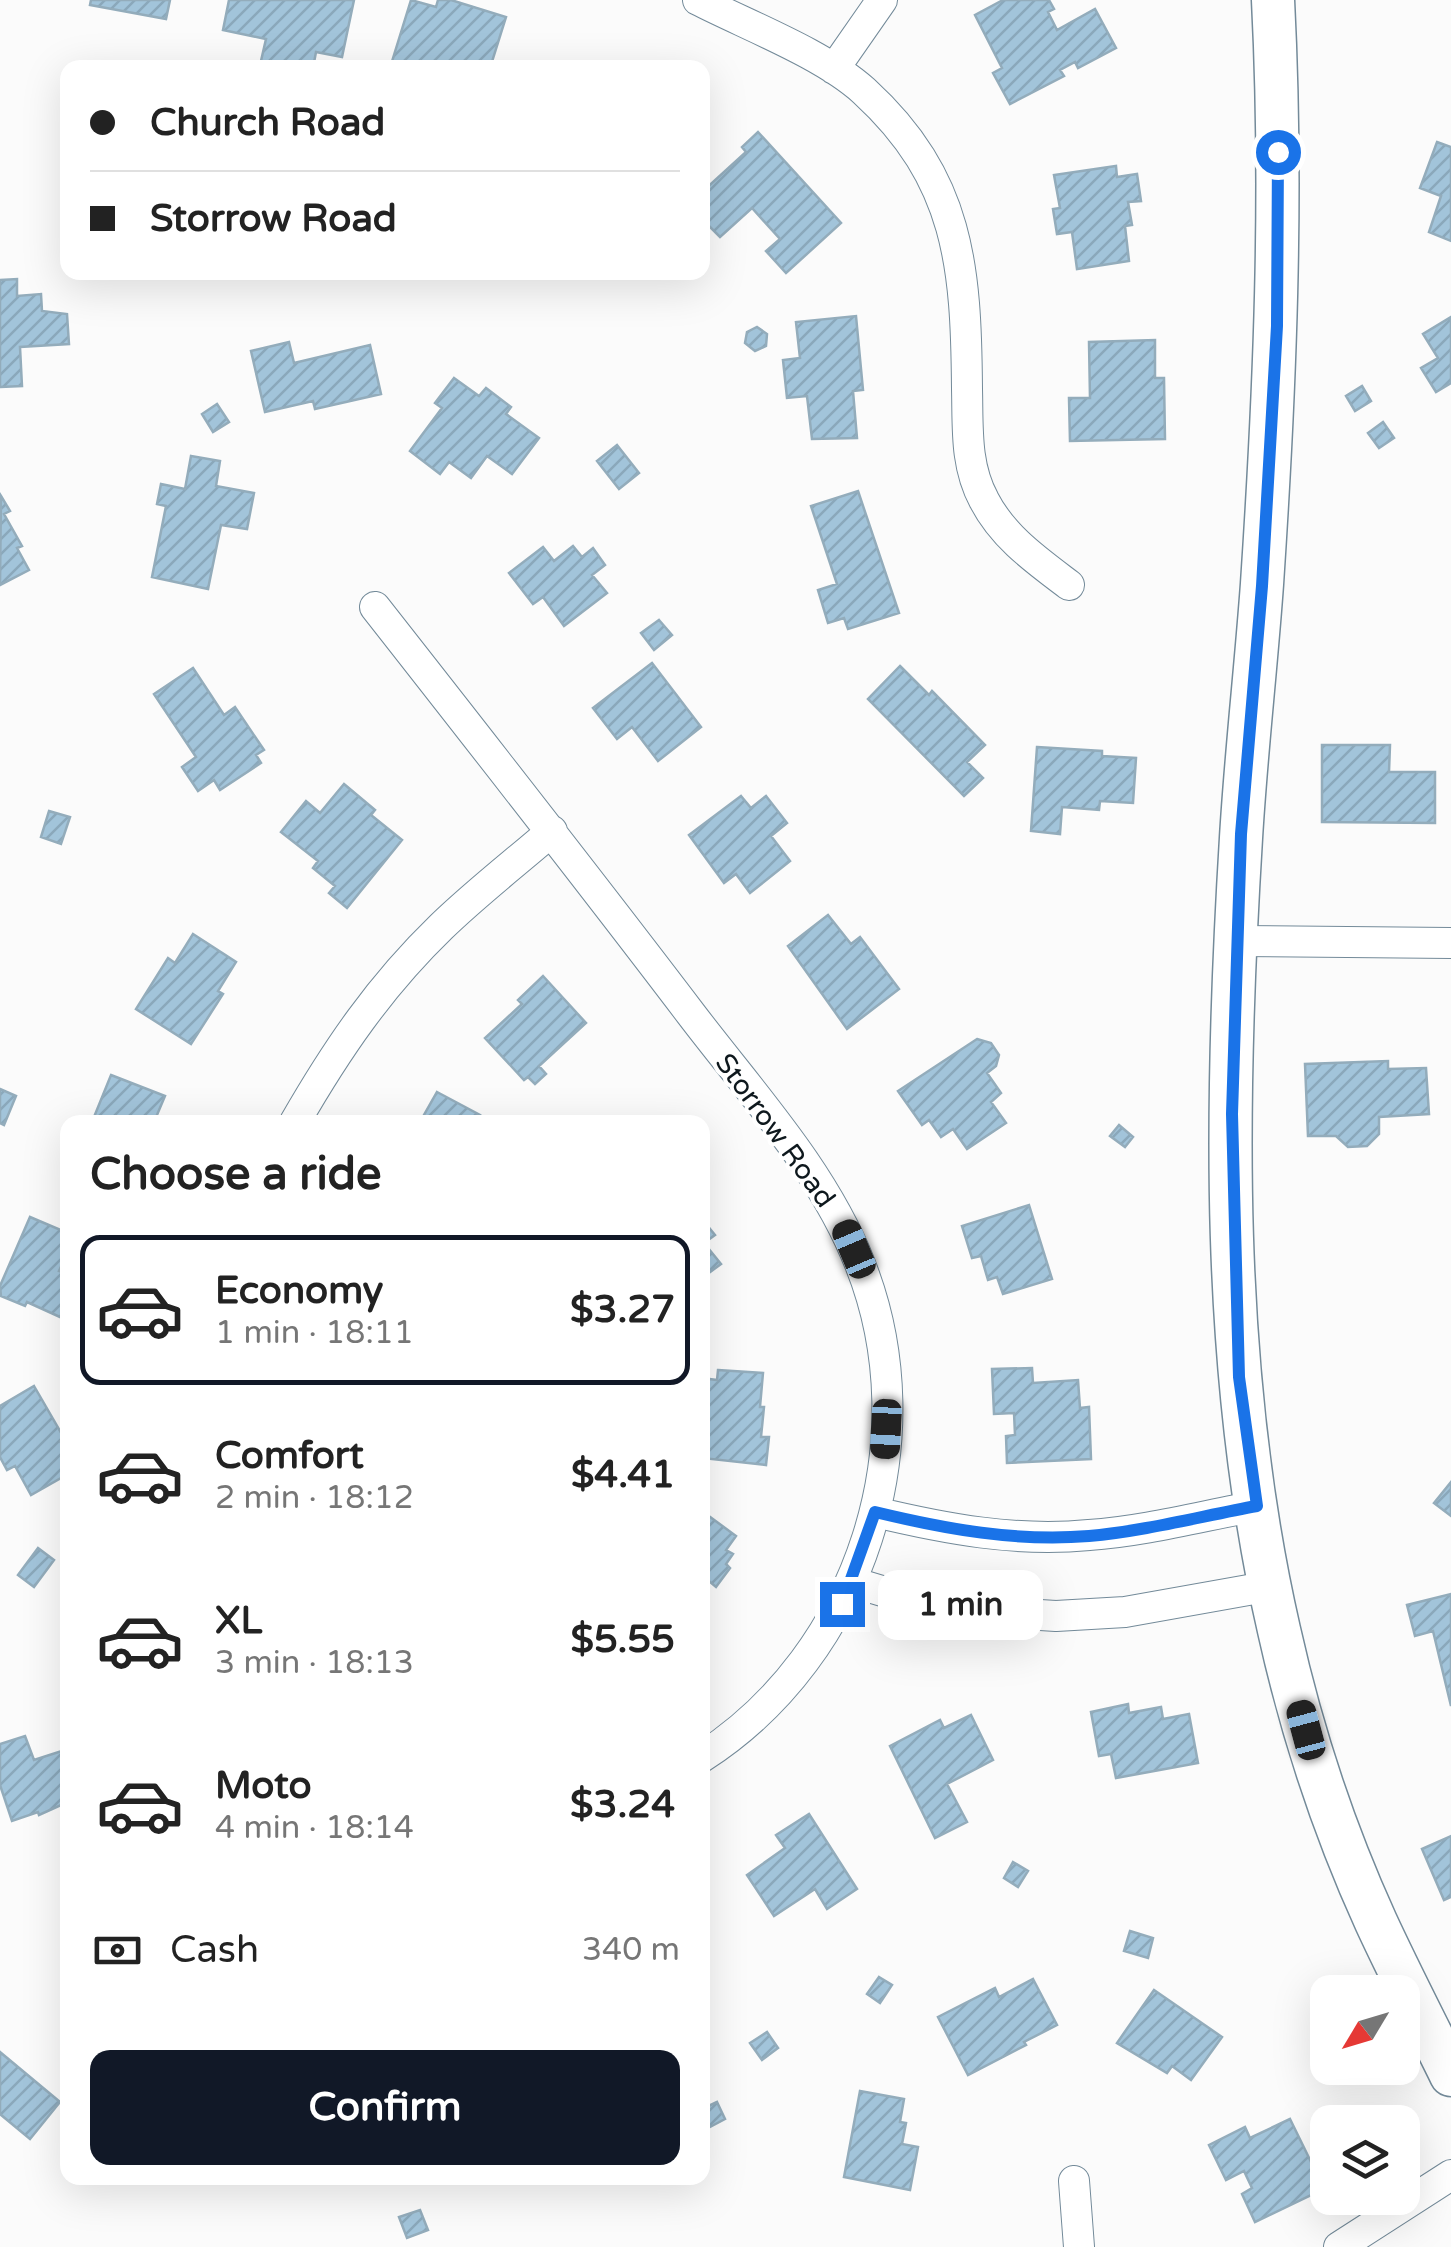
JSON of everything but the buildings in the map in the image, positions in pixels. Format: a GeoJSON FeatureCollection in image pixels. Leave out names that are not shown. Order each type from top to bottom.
{"type":"FeatureCollection","features":[{"type":"Feature","properties":{"kind":"street"},"geometry":{"type":"LineString","coordinates":[[698,0],[834,69],[866,93],[901,131],[940,194],[960,255],[966,309],[968,449],[973,472],[999,524],[1024,551],[1068,585]]}},
{"type":"Feature","properties":{"kind":"street"},"geometry":{"type":"LineString","coordinates":[[834,69],[882,0]]}},
{"type":"Feature","properties":{"kind":"street"},"geometry":{"type":"LineString","coordinates":[[1274,0],[1277,326],[1236,941],[1232,1114],[1236,1327],[1246,1439],[1283,1646],[1335,1819],[1375,1919],[1451,2075]]}},
{"type":"Feature","properties":{"kind":"street","name":"Storrow Road"},"geometry":{"type":"LineString","coordinates":[[375,607],[803,1160],[846,1230],[862,1268],[884,1358],[888,1402],[885,1456],[875,1512],[842,1604],[808,1658],[745,1725],[710,1751]]}},
{"type":"Feature","properties":{"kind":"street"},"geometry":{"type":"LineString","coordinates":[[299,1115],[335,1052],[386,985],[443,925],[552,831]]}},
{"type":"Feature","properties":{"kind":"street"},"geometry":{"type":"LineString","coordinates":[[1236,941],[1451,943]]}},
{"type":"Feature","properties":{"kind":"street"},"geometry":{"type":"LineString","coordinates":[[875,1512],[946,1528],[1025,1537],[1090,1536],[1257,1506]]}},
{"type":"Feature","properties":{"kind":"street"},"geometry":{"type":"LineString","coordinates":[[852,1582],[942,1609],[1056,1616],[1125,1612],[1271,1586]]}},
{"type":"Feature","properties":{"kind":"street"},"geometry":{"type":"LineString","coordinates":[[1340,2247],[1451,2174]]}},
{"type":"Feature","properties":{"kind":"street"},"geometry":{"type":"LineString","coordinates":[[1074,2181],[1079,2247]]}},
{"type":"Feature","properties":{"kind":"route"},"geometry":{"type":"LineString","coordinates":[[842,1604],[875,1512],[982,1534],[1090,1536],[1257,1506],[1239,1377],[1232,1114],[1241,834],[1262,586],[1277,326],[1278,152]]}}]}
